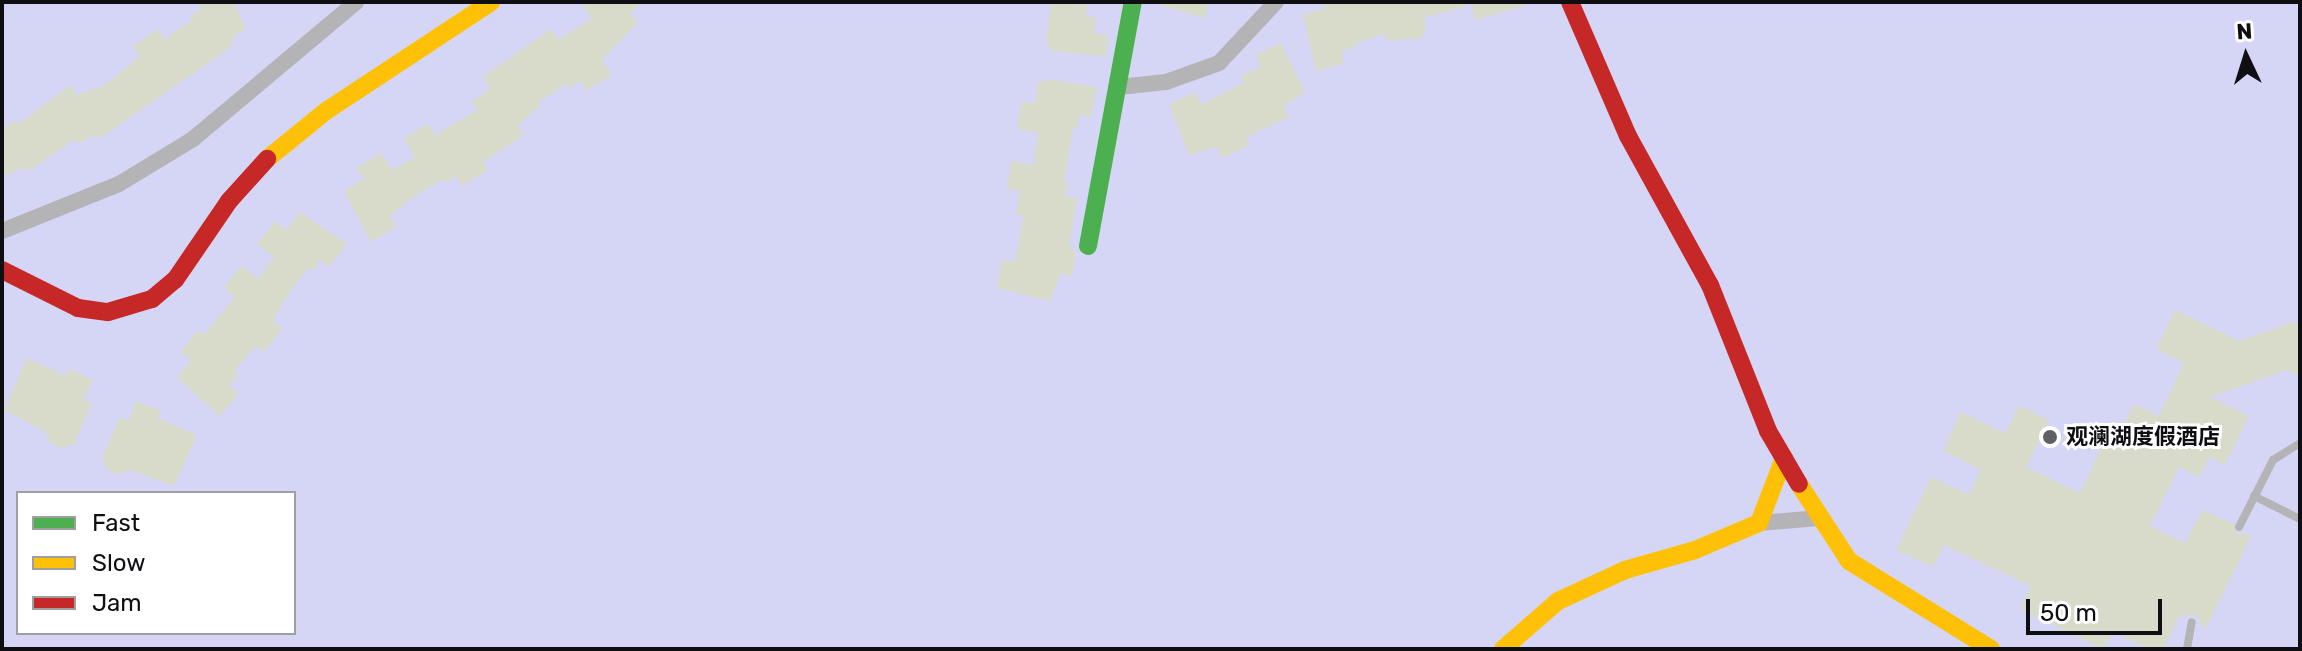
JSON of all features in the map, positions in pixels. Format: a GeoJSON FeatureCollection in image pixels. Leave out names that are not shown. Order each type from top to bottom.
{"type":"FeatureCollection","features":[{"type":"Feature","properties":{"kind":"street"},"geometry":{"type":"LineString","coordinates":[[2,231],[119,184],[193,139],[356,2]]}},
{"type":"Feature","properties":{"kind":"street"},"geometry":{"type":"LineString","coordinates":[[2,270],[93,311],[124,310],[152,299],[175,280],[251,176],[299,130],[491,2]]}},
{"type":"Feature","properties":{"kind":"street"},"geometry":{"type":"LineString","coordinates":[[1088,246],[1133,2]]}},
{"type":"Feature","properties":{"kind":"street"},"geometry":{"type":"LineString","coordinates":[[1119,87],[1166,82],[1219,63],[1276,2]]}},
{"type":"Feature","properties":{"kind":"street"},"geometry":{"type":"LineString","coordinates":[[1570,2],[1628,136],[1710,285],[1784,458],[1819,518],[1849,561],[1991,649]]}},
{"type":"Feature","properties":{"kind":"street"},"geometry":{"type":"LineString","coordinates":[[1759,523],[1784,458]]}},
{"type":"Feature","properties":{"kind":"street"},"geometry":{"type":"LineString","coordinates":[[1503,649],[1558,601],[1625,570],[1695,550],[1759,523],[1819,518]]}},
{"type":"Feature","properties":{"kind":"lane"},"geometry":{"type":"LineString","coordinates":[[2239,527],[2273,460],[2300,443]]}},
{"type":"Feature","properties":{"kind":"lane"},"geometry":{"type":"LineString","coordinates":[[2254,496],[2300,519]]}},
{"type":"Feature","properties":{"kind":"lane"},"geometry":{"type":"LineString","coordinates":[[2187,649],[2192,622]]}},
{"type":"Feature","properties":{"kind":"shaded area"},"geometry":{"type":"Polygon","coordinates":[[[2,2],[2300,2],[2300,649],[2,649],[2,2]]]}},
{"type":"Feature","properties":{"kind":"building"},"geometry":{"type":"Polygon","coordinates":[[[196,2],[233,2],[246,28],[233,37],[231,47],[102,137],[91,136],[79,144],[75,139],[30,170],[20,168],[7,176],[2,168],[2,129],[16,120],[19,124],[70,85],[77,95],[105,85],[140,56],[133,46],[158,29],[165,39],[192,20],[190,16],[201,9],[196,2]]]}},
{"type":"Feature","properties":{"kind":"building"},"geometry":{"type":"Polygon","coordinates":[[[580,2],[642,2],[630,14],[638,22],[602,60],[612,75],[586,91],[580,81],[569,88],[566,84],[538,102],[540,106],[518,125],[524,135],[483,162],[488,170],[462,186],[456,176],[445,183],[443,179],[413,197],[390,216],[396,226],[371,242],[344,191],[364,179],[356,168],[381,153],[392,170],[415,157],[404,138],[428,124],[435,135],[477,110],[472,101],[490,89],[483,77],[551,29],[558,40],[592,19],[580,2]]]}},
{"type":"Feature","properties":{"kind":"building"},"geometry":{"type":"Polygon","coordinates":[[[1051,2],[1088,6],[1085,16],[1097,18],[1094,33],[1109,36],[1106,56],[1051,51],[1046,42],[1051,2]]]}},
{"type":"Feature","properties":{"kind":"building"},"geometry":{"type":"Polygon","coordinates":[[[1162,2],[1209,2],[1205,18],[1162,6],[1162,2]]]}},
{"type":"Feature","properties":{"kind":"building"},"geometry":{"type":"Polygon","coordinates":[[[1323,2],[1464,2],[1465,7],[1423,18],[1426,30],[1421,38],[1387,41],[1385,34],[1353,44],[1354,48],[1341,51],[1344,63],[1316,71],[1303,14],[1325,9],[1323,2]]]}},
{"type":"Feature","properties":{"kind":"building"},"geometry":{"type":"Polygon","coordinates":[[[1470,2],[1524,2],[1525,6],[1475,20],[1470,2]]]}},
{"type":"Feature","properties":{"kind":"building"},"geometry":{"type":"Polygon","coordinates":[[[1281,43],[1305,92],[1284,106],[1289,117],[1246,137],[1249,145],[1222,158],[1217,147],[1189,155],[1169,104],[1195,92],[1201,104],[1244,83],[1241,76],[1261,67],[1255,55],[1281,43]]]}},
{"type":"Feature","properties":{"kind":"building"},"geometry":{"type":"Polygon","coordinates":[[[1039,81],[1097,87],[1091,117],[1080,115],[1077,128],[1073,127],[1064,182],[1068,183],[1065,196],[1077,198],[1069,245],[1076,252],[1072,276],[1060,274],[1050,301],[997,288],[1002,260],[1015,262],[1024,215],[1016,214],[1020,191],[1007,189],[1011,161],[1033,165],[1038,133],[1017,129],[1022,101],[1035,104],[1039,81]]]}},
{"type":"Feature","properties":{"kind":"building"},"geometry":{"type":"Polygon","coordinates":[[[300,212],[347,244],[329,267],[320,260],[312,271],[308,268],[287,296],[273,321],[282,329],[264,352],[255,346],[234,372],[238,375],[229,386],[239,393],[220,416],[177,378],[191,360],[180,352],[198,330],[204,335],[235,297],[224,288],[241,266],[258,279],[274,257],[257,244],[275,221],[286,230],[300,212]]]}},
{"type":"Feature","properties":{"kind":"building"},"geometry":{"type":"Polygon","coordinates":[[[2175,310],[2239,341],[2293,322],[2300,326],[2300,377],[2286,370],[2210,397],[2249,416],[2225,465],[2209,457],[2199,477],[2179,467],[2150,526],[2185,543],[2202,510],[2233,524],[2237,534],[2252,534],[2206,629],[2194,615],[2179,616],[2163,649],[2149,649],[2113,632],[2103,649],[2020,609],[2031,586],[1944,545],[1933,567],[1896,550],[1931,477],[1969,495],[1981,470],[1943,451],[1961,412],[2005,433],[2019,406],[2049,420],[2026,467],[2080,493],[2107,436],[2116,441],[2134,404],[2159,416],[2184,363],[2156,349],[2175,310]]]}},
{"type":"Feature","properties":{"kind":"building"},"geometry":{"type":"Polygon","coordinates":[[[27,358],[66,376],[69,369],[93,380],[84,400],[92,403],[74,444],[62,448],[50,443],[46,432],[4,410],[27,358]]]}},
{"type":"Feature","properties":{"kind":"building"},"geometry":{"type":"Polygon","coordinates":[[[137,401],[161,411],[158,418],[197,435],[174,486],[130,470],[118,474],[107,470],[102,458],[120,417],[128,421],[137,401]]]}},
{"type":"Feature","properties":{"kind":"traffic: fast"},"geometry":{"type":"LineString","coordinates":[[1088,246],[1133,2]]}},
{"type":"Feature","properties":{"kind":"traffic: slow"},"geometry":{"type":"LineString","coordinates":[[267,159],[326,111],[491,2]]}},
{"type":"Feature","properties":{"kind":"traffic: slow"},"geometry":{"type":"LineString","coordinates":[[1503,649],[1558,601],[1625,570],[1695,550],[1759,523],[1784,458]]}},
{"type":"Feature","properties":{"kind":"traffic: slow"},"geometry":{"type":"LineString","coordinates":[[1799,484],[1849,561],[1991,649]]}},
{"type":"Feature","properties":{"kind":"traffic: jam"},"geometry":{"type":"LineString","coordinates":[[1570,2],[1628,136],[1710,285],[1768,431],[1799,484]]}},
{"type":"Feature","properties":{"kind":"traffic: jam"},"geometry":{"type":"LineString","coordinates":[[2,270],[78,308],[108,312],[152,299],[175,280],[229,201],[267,159]]}},
{"type":"Feature","properties":{"kind":"place","name":"观澜湖度假酒店"},"geometry":{"type":"Point","coordinates":[2050,437]}}]}
